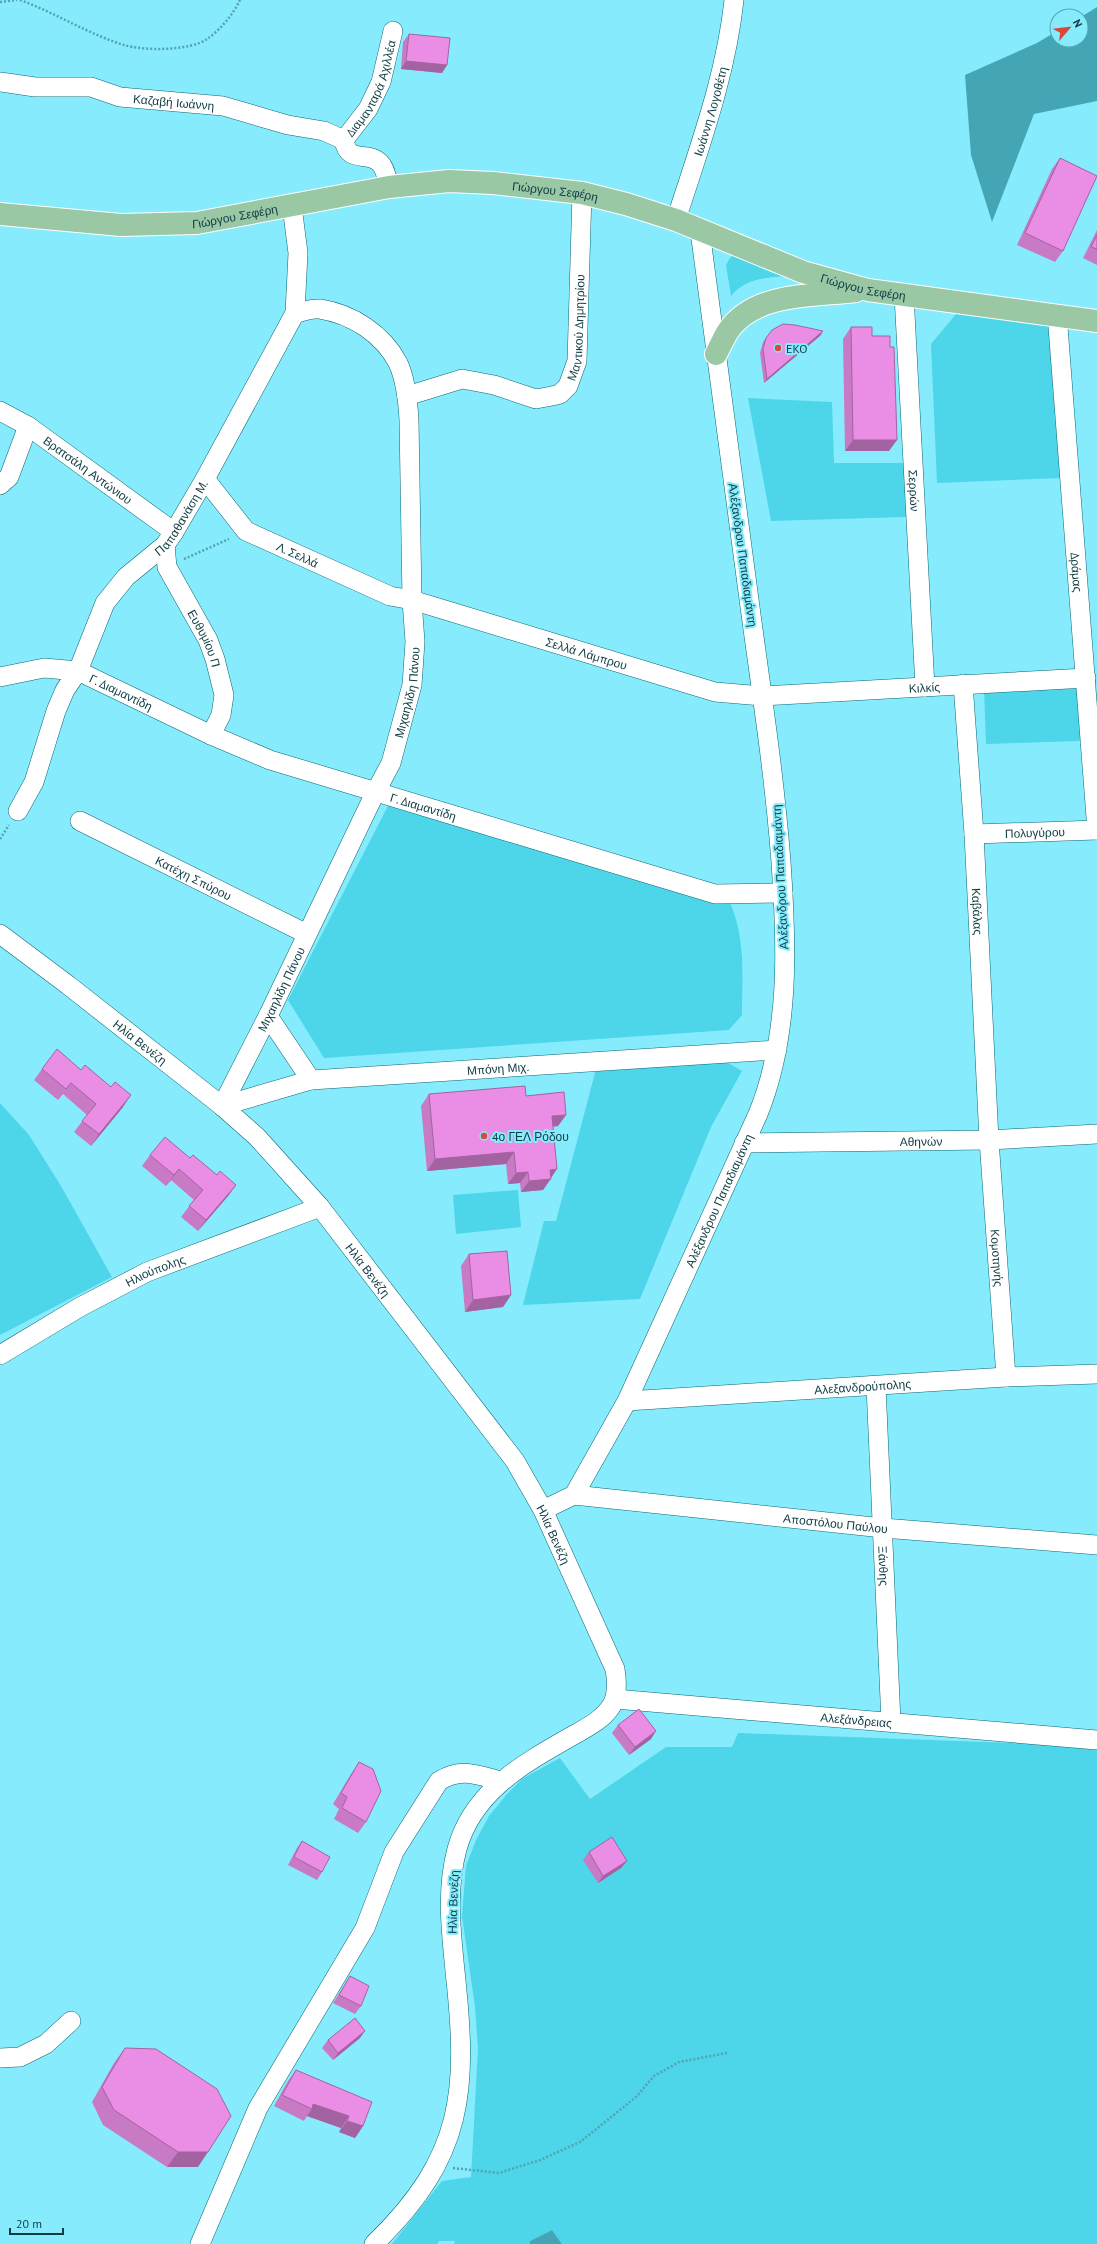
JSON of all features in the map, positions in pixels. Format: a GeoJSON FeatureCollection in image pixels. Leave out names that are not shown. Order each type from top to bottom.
{"type":"FeatureCollection","features":[{"type":"Feature","properties":{"kind":"main road","name":"Γιώργου Σεφέρη"},"geometry":{"type":"LineString","coordinates":[[0,214],[121,225],[196,223],[389,187],[449,181],[493,183],[582,193],[626,204],[676,220],[803,272],[868,290],[1097,320]]}},
{"type":"Feature","properties":{"kind":"main road"},"geometry":{"type":"LineString","coordinates":[[716,354],[730,327],[740,318],[766,304],[785,299],[868,290]]}},
{"type":"Feature","properties":{"kind":"street","name":"Ιωάννη Λογοθέτη"},"geometry":{"type":"LineString","coordinates":[[676,220],[723,68],[734,0]]}},
{"type":"Feature","properties":{"kind":"street","name":"Διαμανταρά Αχιλλέα"},"geometry":{"type":"LineString","coordinates":[[389,187],[380,163],[372,158],[350,154],[345,148],[344,140],[368,109],[381,82],[393,31]]}},
{"type":"Feature","properties":{"kind":"street","name":"Καζαβή Ιωάννη"},"geometry":{"type":"LineString","coordinates":[[0,82],[35,87],[91,87],[120,97],[223,106],[288,125],[324,131],[344,140]]}},
{"type":"Feature","properties":{"kind":"street","name":"Μαντικού Δημητρίου"},"geometry":{"type":"LineString","coordinates":[[407,396],[462,379],[494,385],[536,399],[560,394],[568,386],[578,362],[582,193]]}},
{"type":"Feature","properties":{"kind":"street","name":"Παπαθανάση Μ."},"geometry":{"type":"LineString","coordinates":[[18,811],[34,782],[56,711],[65,690],[78,671],[105,603],[126,577],[169,538],[205,479],[295,313],[298,253],[292,206]]}},
{"type":"Feature","properties":{"kind":"street","name":"Αλέξανδρου Παπαδιαμάντη"},"geometry":{"type":"LineString","coordinates":[[574,1495],[627,1401],[769,1086],[777,1050],[784,982],[783,893],[778,822],[700,231]]}},
{"type":"Feature","properties":{"kind":"street","name":"Σερρών"},"geometry":{"type":"LineString","coordinates":[[904,295],[925,687]]}},
{"type":"Feature","properties":{"kind":"street","name":"Μιχαηλίδη Πάνου"},"geometry":{"type":"LineString","coordinates":[[222,1106],[268,1016],[375,792],[391,763],[412,685],[415,642],[412,600],[410,420],[407,396],[398,364],[378,335],[337,314],[318,309],[295,313]]}},
{"type":"Feature","properties":{"kind":"street","name":"Δράμας"},"geometry":{"type":"LineString","coordinates":[[1057,314],[1097,830]]}},
{"type":"Feature","properties":{"kind":"street","name":"Βρατσάλη Αντώνιου"},"geometry":{"type":"LineString","coordinates":[[0,411],[28,426],[169,538]]}},
{"type":"Feature","properties":{"kind":"street"},"geometry":{"type":"LineString","coordinates":[[0,485],[8,477],[28,426]]}},
{"type":"Feature","properties":{"kind":"street","name":"Λ. Σελλά"},"geometry":{"type":"LineString","coordinates":[[205,479],[246,531],[390,596],[412,600]]}},
{"type":"Feature","properties":{"kind":"street","name":"Ευθυμίου Π"},"geometry":{"type":"LineString","coordinates":[[169,538],[166,567],[208,640],[224,695],[222,715],[210,735]]}},
{"type":"Feature","properties":{"kind":"street","name":"Σελλά Λάμπρου"},"geometry":{"type":"LineString","coordinates":[[412,600],[715,692],[762,696]]}},
{"type":"Feature","properties":{"kind":"street"},"geometry":{"type":"LineString","coordinates":[[0,677],[44,668],[78,671]]}},
{"type":"Feature","properties":{"kind":"street","name":"Γ. Διαμαντίδη"},"geometry":{"type":"LineString","coordinates":[[78,671],[210,735],[270,760],[715,894],[783,893]]}},
{"type":"Feature","properties":{"kind":"street","name":"Κιλκίς"},"geometry":{"type":"LineString","coordinates":[[762,696],[1086,678]]}},
{"type":"Feature","properties":{"kind":"street","name":"Καβάλας"},"geometry":{"type":"LineString","coordinates":[[963,684],[974,834],[989,1140]]}},
{"type":"Feature","properties":{"kind":"street","name":"Κατέχη Σπύρου"},"geometry":{"type":"LineString","coordinates":[[80,821],[307,934]]}},
{"type":"Feature","properties":{"kind":"street","name":"Πολυγύρου"},"geometry":{"type":"LineString","coordinates":[[974,834],[1097,830]]}},
{"type":"Feature","properties":{"kind":"street","name":"Ηλία Βενέζη"},"geometry":{"type":"LineString","coordinates":[[0,934],[68,985],[222,1106],[257,1137],[320,1206],[515,1461],[543,1510],[612,1659],[617,1680],[615,1699],[612,1706],[598,1721],[520,1766],[501,1781],[486,1795],[461,1834],[453,1867],[450,1921],[462,2056],[456,2115],[446,2146],[436,2166],[409,2205],[374,2244]]}},
{"type":"Feature","properties":{"kind":"street"},"geometry":{"type":"LineString","coordinates":[[268,1016],[311,1080]]}},
{"type":"Feature","properties":{"kind":"street","name":"Μπόνη Μιχ."},"geometry":{"type":"LineString","coordinates":[[222,1106],[311,1080],[777,1050]]}},
{"type":"Feature","properties":{"kind":"street","name":"Αθηνών"},"geometry":{"type":"LineString","coordinates":[[744,1143],[989,1140],[1097,1134]]}},
{"type":"Feature","properties":{"kind":"street","name":"Κομοτηνής"},"geometry":{"type":"LineString","coordinates":[[989,1140],[1006,1377]]}},
{"type":"Feature","properties":{"kind":"street","name":"Ηλιούπολης"},"geometry":{"type":"LineString","coordinates":[[0,1355],[80,1307],[147,1272],[320,1206]]}},
{"type":"Feature","properties":{"kind":"street","name":"Αλεξανδρούπολης"},"geometry":{"type":"LineString","coordinates":[[627,1401],[1006,1377],[1097,1374]]}},
{"type":"Feature","properties":{"kind":"street","name":"Ξάνθης"},"geometry":{"type":"LineString","coordinates":[[876,1386],[891,1722]]}},
{"type":"Feature","properties":{"kind":"street"},"geometry":{"type":"LineString","coordinates":[[543,1510],[574,1495]]}},
{"type":"Feature","properties":{"kind":"street","name":"Αποστόλου Παύλου"},"geometry":{"type":"LineString","coordinates":[[574,1495],[883,1528],[1097,1545]]}},
{"type":"Feature","properties":{"kind":"street","name":"Αλεξάνδρειας"},"geometry":{"type":"LineString","coordinates":[[615,1699],[1097,1740]]}},
{"type":"Feature","properties":{"kind":"street"},"geometry":{"type":"LineString","coordinates":[[200,2244],[258,2108],[365,1928],[394,1852],[440,1781],[451,1774],[465,1772],[501,1781]]}},
{"type":"Feature","properties":{"kind":"street"},"geometry":{"type":"LineString","coordinates":[[0,2058],[20,2057],[46,2044],[71,2022]]}},
{"type":"Feature","properties":{"kind":"path"},"geometry":{"type":"LineString","coordinates":[[0,2],[17,0]]}},
{"type":"Feature","properties":{"kind":"path"},"geometry":{"type":"LineString","coordinates":[[20,0],[124,45],[149,50],[179,48],[206,40],[234,12],[240,0]]}},
{"type":"Feature","properties":{"kind":"path"},"geometry":{"type":"LineString","coordinates":[[166,567],[246,531]]}},
{"type":"Feature","properties":{"kind":"path"},"geometry":{"type":"LineString","coordinates":[[436,2166],[499,2173],[540,2160],[580,2142],[636,2097],[654,2076],[679,2062],[727,2053]]}},
{"type":"Feature","properties":{"kind":"shaded area"},"geometry":{"type":"Polygon","coordinates":[[[1097,7],[1097,101],[1034,114],[992,222],[971,155],[965,75],[1037,43],[1049,36],[1049,48],[1089,48],[1089,12],[1097,7]]]}},
{"type":"Feature","properties":{"kind":"shaded area"},"geometry":{"type":"Polygon","coordinates":[[[735,254],[801,276],[763,278],[746,284],[731,296],[726,265],[730,258],[735,254]]]}},
{"type":"Feature","properties":{"kind":"shaded area"},"geometry":{"type":"Polygon","coordinates":[[[956,314],[1051,324],[1062,478],[937,483],[931,344],[956,314]]]}},
{"type":"Feature","properties":{"kind":"shaded area"},"geometry":{"type":"Polygon","coordinates":[[[748,398],[832,402],[834,463],[905,463],[906,517],[771,521],[748,398]]]}},
{"type":"Feature","properties":{"kind":"shaded area"},"geometry":{"type":"Polygon","coordinates":[[[1077,685],[1080,741],[986,744],[984,688],[1077,685]]]}},
{"type":"Feature","properties":{"kind":"shaded area"},"geometry":{"type":"Polygon","coordinates":[[[390,802],[730,902],[739,931],[741,944],[742,1015],[729,1030],[324,1058],[288,1000],[390,802]]]}},
{"type":"Feature","properties":{"kind":"shaded area"},"geometry":{"type":"Polygon","coordinates":[[[718,1057],[742,1071],[711,1127],[640,1299],[523,1305],[544,1221],[556,1221],[596,1069],[718,1057]]]}},
{"type":"Feature","properties":{"kind":"shaded area"},"geometry":{"type":"Polygon","coordinates":[[[0,1103],[29,1135],[61,1186],[112,1277],[0,1335],[0,1103]]]}},
{"type":"Feature","properties":{"kind":"shaded area"},"geometry":{"type":"Polygon","coordinates":[[[518,1190],[521,1227],[456,1234],[453,1195],[518,1190]]]}},
{"type":"Feature","properties":{"kind":"shaded area"},"geometry":{"type":"Polygon","coordinates":[[[738,1733],[1097,1746],[1097,2244],[562,2244],[552,2230],[530,2241],[530,2244],[454,2244],[455,2241],[439,2241],[437,2244],[392,2244],[442,2181],[471,2177],[478,2048],[475,2007],[462,1916],[466,1866],[476,1840],[489,1816],[507,1794],[522,1779],[560,1758],[590,1799],[666,1747],[732,1747],[738,1733]]]}},
{"type":"Feature","properties":{"kind":"shaded area"},"geometry":{"type":"Polygon","coordinates":[[[552,2230],[562,2244],[530,2244],[530,2241],[552,2230]]]}},
{"type":"Feature","properties":{"kind":"building"},"geometry":{"type":"Polygon","coordinates":[[[409,34],[450,38],[447,65],[406,61],[409,34]]]}},
{"type":"Feature","properties":{"kind":"building"},"geometry":{"type":"Polygon","coordinates":[[[1060,158],[1097,176],[1063,251],[1025,233],[1060,158]]]}},
{"type":"Feature","properties":{"kind":"building"},"geometry":{"type":"Polygon","coordinates":[[[1097,235],[1097,249],[1091,247],[1097,235]]]}},
{"type":"Feature","properties":{"kind":"building"},"geometry":{"type":"Polygon","coordinates":[[[783,324],[823,331],[767,379],[763,349],[766,338],[772,330],[783,324]]]}},
{"type":"Feature","properties":{"kind":"building"},"geometry":{"type":"Polygon","coordinates":[[[851,327],[872,327],[872,336],[890,336],[890,347],[894,347],[897,440],[853,440],[851,327]]]}},
{"type":"Feature","properties":{"kind":"building"},"geometry":{"type":"Polygon","coordinates":[[[57,1049],[81,1070],[85,1065],[111,1087],[115,1082],[131,1095],[99,1134],[82,1121],[96,1104],[71,1083],[66,1089],[42,1069],[57,1049]]]}},
{"type":"Feature","properties":{"kind":"building","name":"4ο ΓΕΛ Ρόδου"},"geometry":{"type":"Polygon","coordinates":[[[525,1086],[526,1096],[564,1092],[566,1115],[552,1116],[557,1169],[550,1170],[551,1179],[529,1181],[528,1172],[516,1173],[514,1152],[435,1159],[429,1094],[525,1086]]]}},
{"type":"Feature","properties":{"kind":"building"},"geometry":{"type":"Polygon","coordinates":[[[165,1137],[190,1158],[193,1155],[217,1175],[220,1171],[236,1185],[206,1220],[189,1206],[203,1190],[179,1169],[174,1175],[150,1155],[165,1137]]]}},
{"type":"Feature","properties":{"kind":"building"},"geometry":{"type":"Polygon","coordinates":[[[507,1251],[511,1295],[473,1300],[469,1254],[507,1251]]]}},
{"type":"Feature","properties":{"kind":"building"},"geometry":{"type":"Polygon","coordinates":[[[639,1709],[656,1731],[635,1747],[618,1725],[639,1709]]]}},
{"type":"Feature","properties":{"kind":"building"},"geometry":{"type":"Polygon","coordinates":[[[359,1762],[373,1769],[381,1791],[366,1822],[342,1808],[347,1797],[341,1793],[359,1762]]]}},
{"type":"Feature","properties":{"kind":"building"},"geometry":{"type":"Polygon","coordinates":[[[612,1837],[627,1861],[603,1876],[589,1852],[612,1837]]]}},
{"type":"Feature","properties":{"kind":"building"},"geometry":{"type":"Polygon","coordinates":[[[302,1841],[330,1857],[322,1872],[294,1857],[302,1841]]]}},
{"type":"Feature","properties":{"kind":"building"},"geometry":{"type":"Polygon","coordinates":[[[350,1976],[369,1986],[361,2006],[339,1995],[350,1976]]]}},
{"type":"Feature","properties":{"kind":"building"},"geometry":{"type":"Polygon","coordinates":[[[355,2018],[365,2031],[338,2053],[328,2040],[355,2018]]]}},
{"type":"Feature","properties":{"kind":"building"},"geometry":{"type":"Polygon","coordinates":[[[125,2048],[156,2049],[217,2089],[231,2116],[208,2152],[178,2152],[114,2110],[102,2087],[125,2048]]]}},
{"type":"Feature","properties":{"kind":"building"},"geometry":{"type":"Polygon","coordinates":[[[296,2070],[372,2102],[363,2126],[347,2121],[349,2116],[313,2104],[312,2109],[282,2095],[296,2070]]]}},
{"type":"Feature","properties":{"kind":"place","name":"EKO"},"geometry":{"type":"Point","coordinates":[778,348]}},
{"type":"Feature","properties":{"kind":"place","name":"4ο ΓΕΛ Ρόδου"},"geometry":{"type":"Point","coordinates":[484,1136]}}]}
